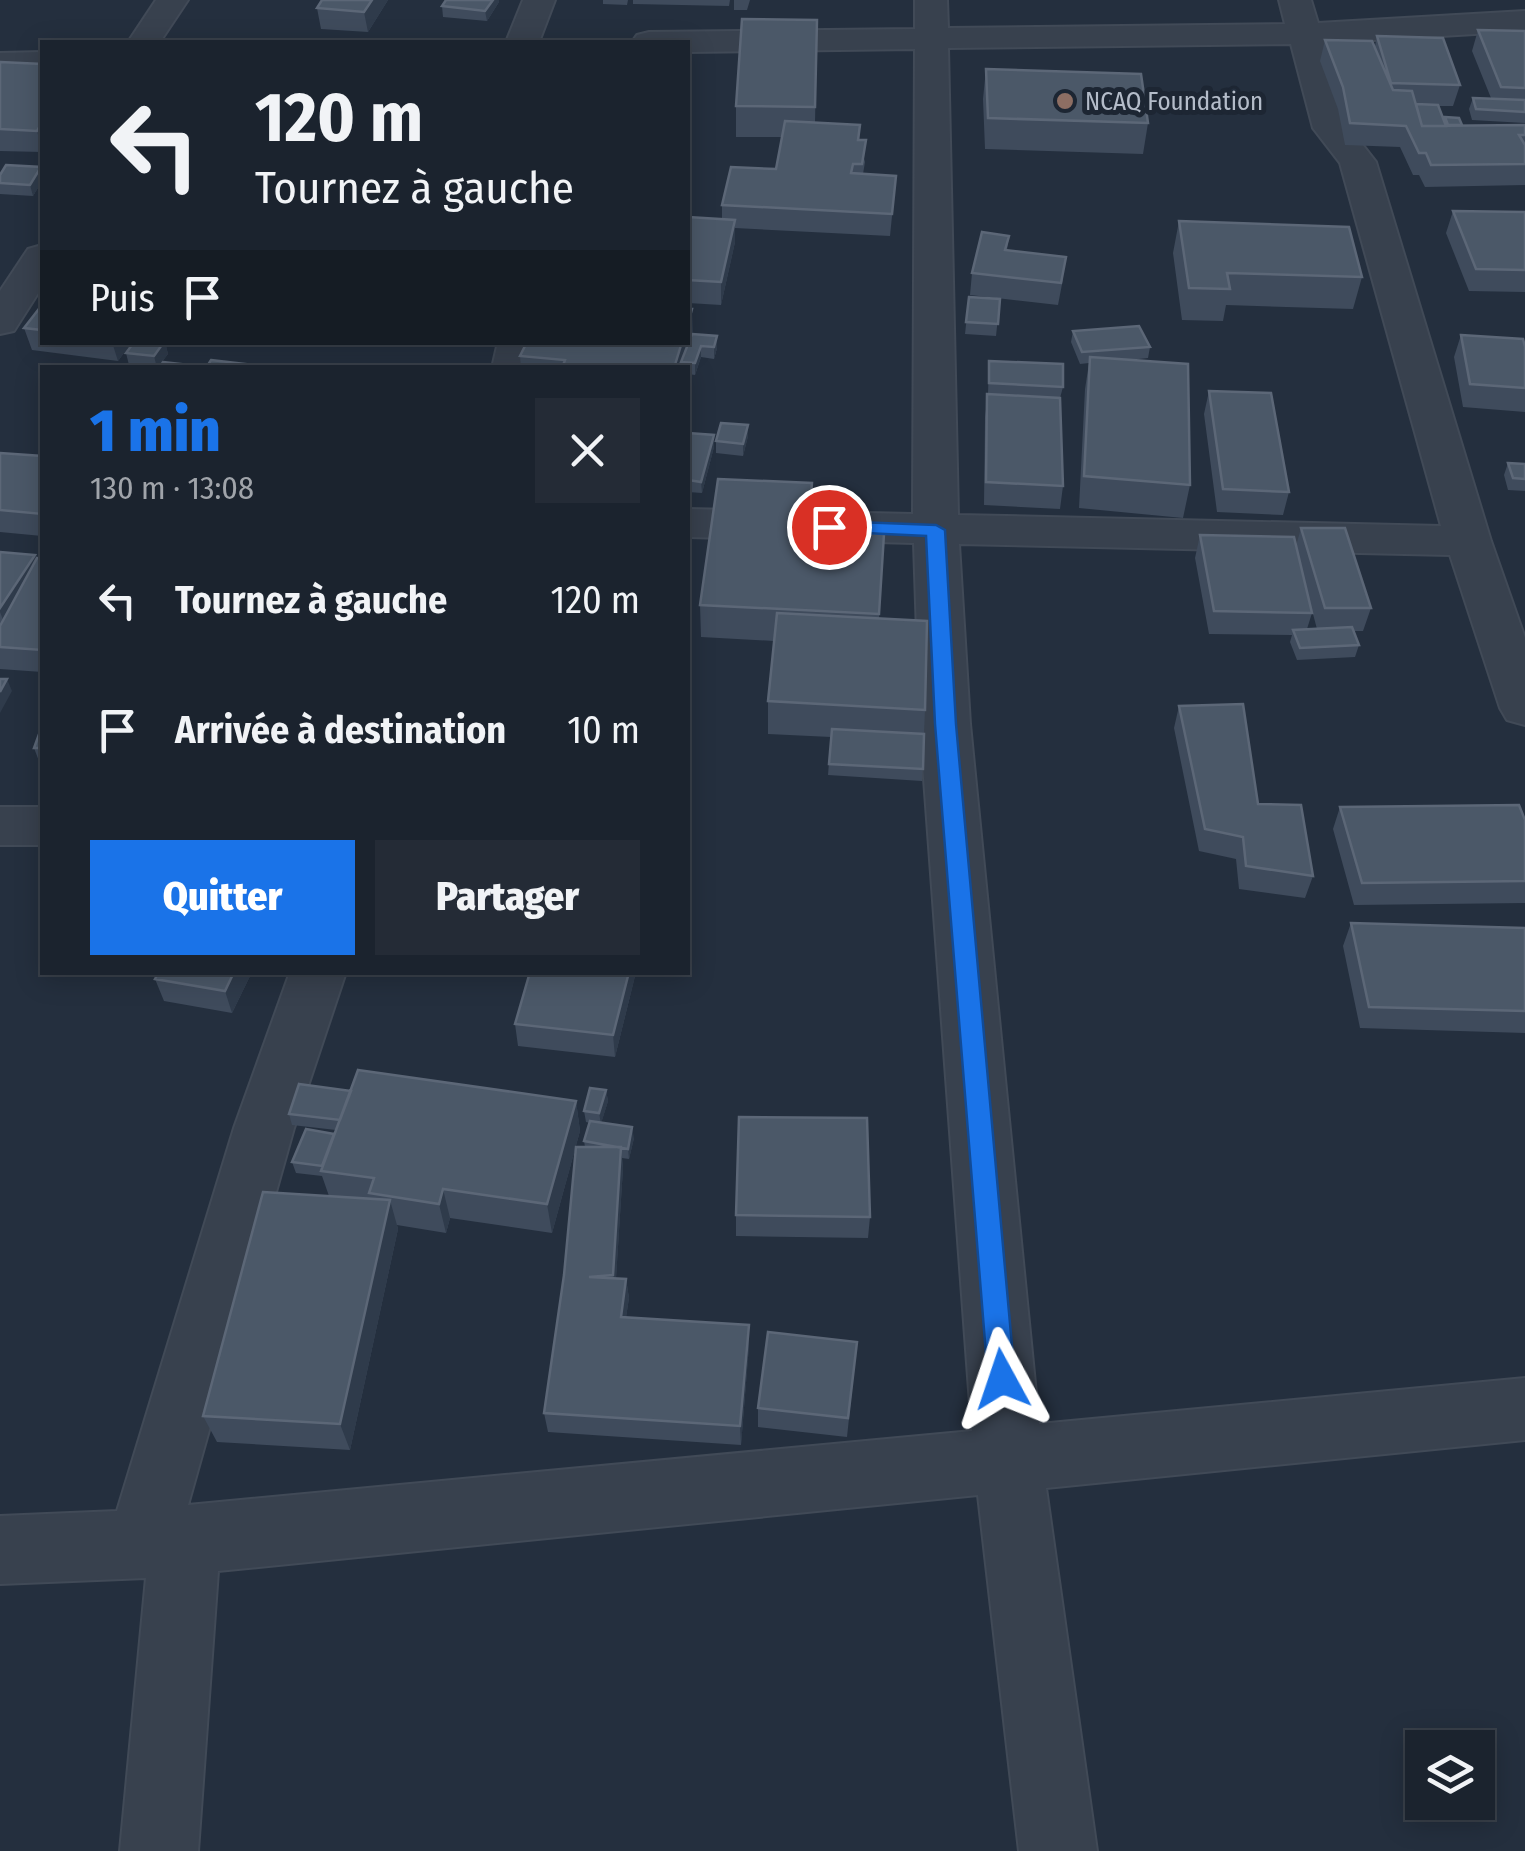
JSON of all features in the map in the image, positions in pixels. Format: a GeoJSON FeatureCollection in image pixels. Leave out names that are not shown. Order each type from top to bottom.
{"type":"FeatureCollection","features":[{"type":"Feature","properties":{"kind":"street"},"geometry":{"type":"LineString","coordinates":[[145,40],[172,0]]}},
{"type":"Feature","properties":{"kind":"street"},"geometry":{"type":"LineString","coordinates":[[524,40],[539,0]]}},
{"type":"Feature","properties":{"kind":"street"},"geometry":{"type":"LineString","coordinates":[[1299,17],[1331,128],[1358,162],[1468,541],[1525,708]]}},
{"type":"Feature","properties":{"kind":"street"},"geometry":{"type":"LineString","coordinates":[[675,40],[930,20],[1299,17],[1525,22]]}},
{"type":"Feature","properties":{"kind":"street"},"geometry":{"type":"LineString","coordinates":[[930,20],[936,530],[947,744],[1008,1456],[1058,1851]]}},
{"type":"Feature","properties":{"kind":"street"},"geometry":{"type":"LineString","coordinates":[[0,63],[40,62]]}},
{"type":"Feature","properties":{"kind":"street"},"geometry":{"type":"LineString","coordinates":[[0,322],[40,260]]}},
{"type":"Feature","properties":{"kind":"street"},"geometry":{"type":"LineString","coordinates":[[690,522],[1468,541]]}},
{"type":"Feature","properties":{"kind":"street"},"geometry":{"type":"LineString","coordinates":[[0,826],[40,826]]}},
{"type":"Feature","properties":{"kind":"street"},"geometry":{"type":"LineString","coordinates":[[158,1851],[163,1541],[264,1128],[317,975]]}},
{"type":"Feature","properties":{"kind":"street"},"geometry":{"type":"LineString","coordinates":[[0,1550],[163,1541],[1525,1408]]}},
{"type":"Feature","properties":{"kind":"building"},"geometry":{"type":"Polygon","coordinates":[[[322,0],[372,0],[364,12],[317,8],[322,0]]]}},
{"type":"Feature","properties":{"kind":"building"},"geometry":{"type":"Polygon","coordinates":[[[446,0],[493,0],[485,11],[442,6],[446,0]]]}},
{"type":"Feature","properties":{"kind":"building"},"geometry":{"type":"Polygon","coordinates":[[[742,19],[817,20],[815,107],[736,106],[742,19]]]}},
{"type":"Feature","properties":{"kind":"building"},"geometry":{"type":"Polygon","coordinates":[[[1478,30],[1525,31],[1525,88],[1501,87],[1478,30]]]}},
{"type":"Feature","properties":{"kind":"building"},"geometry":{"type":"Polygon","coordinates":[[[1377,36],[1443,38],[1460,85],[1391,83],[1377,36]]]}},
{"type":"Feature","properties":{"kind":"building"},"geometry":{"type":"Polygon","coordinates":[[[1325,40],[1372,41],[1393,90],[1412,91],[1422,126],[1525,125],[1525,135],[1519,135],[1525,145],[1525,164],[1431,165],[1426,153],[1419,153],[1406,126],[1350,123],[1343,87],[1325,40]]]}},
{"type":"Feature","properties":{"kind":"building"},"geometry":{"type":"Polygon","coordinates":[[[0,62],[40,64],[37,131],[0,129],[0,62]]]}},
{"type":"Feature","properties":{"kind":"building"},"geometry":{"type":"Polygon","coordinates":[[[986,69],[1141,74],[1148,123],[988,118],[986,69]]]}},
{"type":"Feature","properties":{"kind":"building"},"geometry":{"type":"Polygon","coordinates":[[[1473,98],[1525,100],[1525,112],[1476,109],[1473,98]]]}},
{"type":"Feature","properties":{"kind":"building"},"geometry":{"type":"Polygon","coordinates":[[[1416,104],[1438,105],[1446,126],[1422,126],[1416,104]]]}},
{"type":"Feature","properties":{"kind":"building"},"geometry":{"type":"Polygon","coordinates":[[[1445,117],[1459,118],[1462,125],[1448,125],[1445,117]]]}},
{"type":"Feature","properties":{"kind":"building"},"geometry":{"type":"Polygon","coordinates":[[[785,121],[860,125],[858,140],[866,140],[862,164],[853,164],[851,173],[896,176],[892,214],[722,205],[731,167],[776,169],[785,121]]]}},
{"type":"Feature","properties":{"kind":"building"},"geometry":{"type":"Polygon","coordinates":[[[6,165],[40,167],[30,185],[0,183],[6,165]]]}},
{"type":"Feature","properties":{"kind":"building"},"geometry":{"type":"Polygon","coordinates":[[[1453,211],[1525,212],[1525,270],[1476,269],[1453,211]]]}},
{"type":"Feature","properties":{"kind":"building"},"geometry":{"type":"Polygon","coordinates":[[[690,217],[735,220],[721,282],[690,280],[690,217]]]}},
{"type":"Feature","properties":{"kind":"building"},"geometry":{"type":"Polygon","coordinates":[[[1179,221],[1349,227],[1362,277],[1227,273],[1230,289],[1189,288],[1179,221]]]}},
{"type":"Feature","properties":{"kind":"building"},"geometry":{"type":"Polygon","coordinates":[[[982,232],[1009,236],[1005,250],[1066,257],[1061,283],[972,273],[982,232]]]}},
{"type":"Feature","properties":{"kind":"building"},"geometry":{"type":"Polygon","coordinates":[[[969,297],[1000,299],[998,324],[966,322],[969,297]]]}},
{"type":"Feature","properties":{"kind":"building"},"geometry":{"type":"Polygon","coordinates":[[[40,308],[40,330],[24,328],[40,308]]]}},
{"type":"Feature","properties":{"kind":"building"},"geometry":{"type":"Polygon","coordinates":[[[1139,326],[1150,347],[1082,352],[1073,331],[1139,326]]]}},
{"type":"Feature","properties":{"kind":"building"},"geometry":{"type":"Polygon","coordinates":[[[692,334],[717,336],[714,347],[701,346],[695,363],[681,362],[692,334]]]}},
{"type":"Feature","properties":{"kind":"building"},"geometry":{"type":"Polygon","coordinates":[[[1461,335],[1523,339],[1525,388],[1470,384],[1461,335]]]}},
{"type":"Feature","properties":{"kind":"building"},"geometry":{"type":"Polygon","coordinates":[[[132,345],[162,345],[154,356],[126,353],[132,345]]]}},
{"type":"Feature","properties":{"kind":"building"},"geometry":{"type":"Polygon","coordinates":[[[526,345],[681,345],[675,365],[563,365],[565,360],[520,356],[526,345]]]}},
{"type":"Feature","properties":{"kind":"building"},"geometry":{"type":"Polygon","coordinates":[[[1090,357],[1188,364],[1190,485],[1084,476],[1090,357]]]}},
{"type":"Feature","properties":{"kind":"building"},"geometry":{"type":"Polygon","coordinates":[[[211,360],[255,365],[208,365],[211,360]]]}},
{"type":"Feature","properties":{"kind":"building"},"geometry":{"type":"Polygon","coordinates":[[[989,361],[1063,364],[1063,387],[989,383],[989,361]]]}},
{"type":"Feature","properties":{"kind":"building"},"geometry":{"type":"Polygon","coordinates":[[[1209,391],[1271,393],[1289,492],[1223,489],[1209,391]]]}},
{"type":"Feature","properties":{"kind":"building"},"geometry":{"type":"Polygon","coordinates":[[[987,394],[1060,398],[1063,486],[986,482],[987,394]]]}},
{"type":"Feature","properties":{"kind":"building"},"geometry":{"type":"Polygon","coordinates":[[[721,423],[748,425],[743,444],[716,441],[721,423]]]}},
{"type":"Feature","properties":{"kind":"building"},"geometry":{"type":"Polygon","coordinates":[[[690,433],[714,435],[701,482],[690,480],[690,433]]]}},
{"type":"Feature","properties":{"kind":"building"},"geometry":{"type":"Polygon","coordinates":[[[0,453],[40,456],[40,514],[0,510],[0,453]]]}},
{"type":"Feature","properties":{"kind":"building"},"geometry":{"type":"Polygon","coordinates":[[[1508,463],[1525,464],[1525,479],[1513,478],[1508,463]]]}},
{"type":"Feature","properties":{"kind":"building"},"geometry":{"type":"Polygon","coordinates":[[[718,479],[812,483],[808,531],[884,534],[879,614],[700,605],[718,479]]]}},
{"type":"Feature","properties":{"kind":"building"},"geometry":{"type":"Polygon","coordinates":[[[1301,528],[1345,528],[1371,608],[1325,608],[1301,528]]]}},
{"type":"Feature","properties":{"kind":"building"},"geometry":{"type":"Polygon","coordinates":[[[1200,535],[1294,537],[1312,613],[1214,611],[1200,535]]]}},
{"type":"Feature","properties":{"kind":"building"},"geometry":{"type":"Polygon","coordinates":[[[0,552],[35,555],[0,608],[0,552]]]}},
{"type":"Feature","properties":{"kind":"building"},"geometry":{"type":"Polygon","coordinates":[[[40,559],[40,650],[0,647],[0,626],[40,559]]]}},
{"type":"Feature","properties":{"kind":"building"},"geometry":{"type":"Polygon","coordinates":[[[777,613],[927,621],[925,710],[768,701],[777,613]]]}},
{"type":"Feature","properties":{"kind":"building"},"geometry":{"type":"Polygon","coordinates":[[[1352,627],[1359,645],[1300,648],[1293,630],[1352,627]]]}},
{"type":"Feature","properties":{"kind":"building"},"geometry":{"type":"Polygon","coordinates":[[[1243,704],[1258,804],[1301,805],[1313,876],[1246,866],[1243,837],[1205,829],[1179,706],[1243,704]]]}},
{"type":"Feature","properties":{"kind":"building"},"geometry":{"type":"Polygon","coordinates":[[[832,729],[924,734],[923,769],[829,764],[832,729]]]}},
{"type":"Feature","properties":{"kind":"building"},"geometry":{"type":"Polygon","coordinates":[[[1519,805],[1525,820],[1525,881],[1362,883],[1340,807],[1519,805]]]}},
{"type":"Feature","properties":{"kind":"building"},"geometry":{"type":"Polygon","coordinates":[[[1351,923],[1525,928],[1525,1011],[1369,1007],[1351,923]]]}},
{"type":"Feature","properties":{"kind":"building"},"geometry":{"type":"Polygon","coordinates":[[[157,975],[233,975],[225,991],[155,979],[157,975]]]}},
{"type":"Feature","properties":{"kind":"building"},"geometry":{"type":"Polygon","coordinates":[[[529,975],[628,975],[613,1035],[515,1024],[529,975]]]}},
{"type":"Feature","properties":{"kind":"building"},"geometry":{"type":"Polygon","coordinates":[[[358,1070],[576,1101],[547,1204],[443,1189],[439,1204],[369,1193],[374,1178],[321,1171],[358,1070]]]}},
{"type":"Feature","properties":{"kind":"building"},"geometry":{"type":"Polygon","coordinates":[[[299,1084],[351,1091],[340,1120],[289,1114],[299,1084]]]}},
{"type":"Feature","properties":{"kind":"building"},"geometry":{"type":"Polygon","coordinates":[[[590,1088],[606,1090],[599,1113],[584,1111],[590,1088]]]}},
{"type":"Feature","properties":{"kind":"building"},"geometry":{"type":"Polygon","coordinates":[[[739,1117],[867,1118],[870,1217],[736,1215],[739,1117]]]}},
{"type":"Feature","properties":{"kind":"building"},"geometry":{"type":"Polygon","coordinates":[[[590,1121],[632,1127],[628,1149],[584,1141],[590,1121]]]}},
{"type":"Feature","properties":{"kind":"building"},"geometry":{"type":"Polygon","coordinates":[[[306,1129],[334,1134],[322,1166],[292,1162],[306,1129]]]}},
{"type":"Feature","properties":{"kind":"building"},"geometry":{"type":"Polygon","coordinates":[[[576,1147],[621,1147],[613,1275],[589,1277],[626,1279],[621,1317],[749,1325],[740,1426],[544,1413],[564,1275],[576,1147]]]}},
{"type":"Feature","properties":{"kind":"building"},"geometry":{"type":"Polygon","coordinates":[[[263,1192],[390,1200],[340,1424],[203,1416],[263,1192]]]}},
{"type":"Feature","properties":{"kind":"building"},"geometry":{"type":"Polygon","coordinates":[[[768,1332],[857,1342],[848,1418],[758,1408],[768,1332]]]}},
{"type":"Feature","properties":{"kind":"place","name":"NCAQ Foundation"},"geometry":{"type":"Point","coordinates":[1065,101]}},
{"type":"Feature","properties":{"kind":"route"},"geometry":{"type":"LineString","coordinates":[[829,527],[936,530],[946,724],[1002,1379]]}}]}
